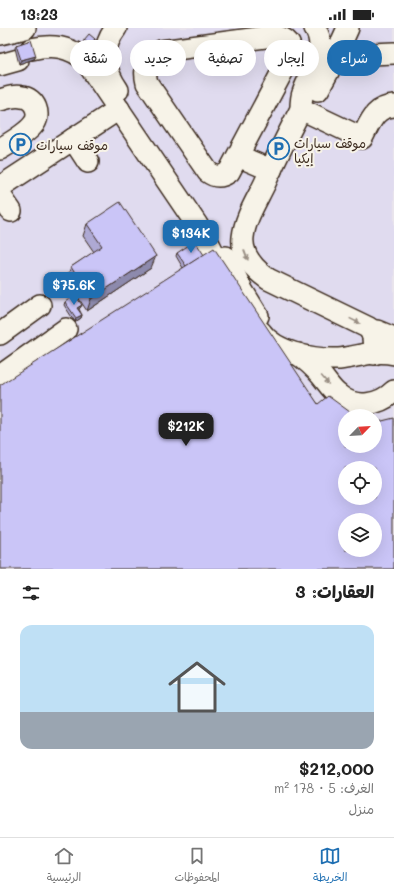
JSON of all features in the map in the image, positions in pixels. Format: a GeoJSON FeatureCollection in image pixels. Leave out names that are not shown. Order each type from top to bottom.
{"type":"FeatureCollection","features":[{"type":"Feature","properties":{"kind":"street"},"geometry":{"type":"LineString","coordinates":[[0,34],[25,28]]}},
{"type":"Feature","properties":{"kind":"street"},"geometry":{"type":"LineString","coordinates":[[116,28],[111,34],[106,47],[106,62],[112,79],[187,216]]}},
{"type":"Feature","properties":{"kind":"street"},"geometry":{"type":"LineString","coordinates":[[315,28],[320,40],[321,48],[327,60]]}},
{"type":"Feature","properties":{"kind":"street"},"geometry":{"type":"LineString","coordinates":[[341,40],[348,28]]}},
{"type":"Feature","properties":{"kind":"street"},"geometry":{"type":"LineString","coordinates":[[353,28],[359,39],[364,43],[393,56]]}},
{"type":"Feature","properties":{"kind":"street"},"geometry":{"type":"LineString","coordinates":[[273,36],[282,37],[289,43],[291,51],[290,55],[238,156],[230,172],[225,175],[219,177],[213,176],[208,172],[147,83],[145,75],[146,67],[149,60],[154,55],[169,49],[273,36]]}},
{"type":"Feature","properties":{"kind":"street"},"geometry":{"type":"LineString","coordinates":[[16,57],[43,46],[52,37],[86,61],[119,109],[187,216],[205,237],[227,280],[261,333],[274,344],[284,350],[328,359],[339,359],[380,347]]}},
{"type":"Feature","properties":{"kind":"street"},"geometry":{"type":"LineString","coordinates":[[382,58],[393,56]]}},
{"type":"Feature","properties":{"kind":"street"},"geometry":{"type":"LineString","coordinates":[[327,64],[313,99],[301,109],[291,127],[248,217],[243,237],[244,250],[249,262],[257,272],[268,279],[369,328],[380,347]]}},
{"type":"Feature","properties":{"kind":"street"},"geometry":{"type":"LineString","coordinates":[[0,100],[16,96],[29,99],[34,103],[37,109],[37,116],[36,122],[32,127],[0,149]]}},
{"type":"Feature","properties":{"kind":"street"},"geometry":{"type":"LineString","coordinates":[[301,109],[362,138],[377,112],[384,107],[394,106]]}},
{"type":"Feature","properties":{"kind":"street"},"geometry":{"type":"LineString","coordinates":[[0,187],[119,109]]}},
{"type":"Feature","properties":{"kind":"street"},"geometry":{"type":"LineString","coordinates":[[260,114],[291,127]]}},
{"type":"Feature","properties":{"kind":"street"},"geometry":{"type":"LineString","coordinates":[[73,138],[88,162]]}},
{"type":"Feature","properties":{"kind":"street"},"geometry":{"type":"LineString","coordinates":[[238,156],[271,170]]}},
{"type":"Feature","properties":{"kind":"street"},"geometry":{"type":"LineString","coordinates":[[0,334],[40,305]]}},
{"type":"Feature","properties":{"kind":"street"},"geometry":{"type":"LineString","coordinates":[[0,376],[66,330]]}},
{"type":"Feature","properties":{"kind":"street"},"geometry":{"type":"LineString","coordinates":[[380,347],[377,332],[394,338]]}},
{"type":"Feature","properties":{"kind":"street"},"geometry":{"type":"LineString","coordinates":[[296,353],[312,366],[339,396],[346,400],[358,404],[370,404],[379,401],[394,391]]}},
{"type":"Feature","properties":{"kind":"shaded area"},"geometry":{"type":"Polygon","coordinates":[[[0,28],[394,28],[394,569],[0,569],[0,28]]]}},
{"type":"Feature","properties":{"kind":"building"},"geometry":{"type":"Polygon","coordinates":[[[89,34],[95,39],[94,40],[84,40],[89,34]]]}},
{"type":"Feature","properties":{"kind":"building"},"geometry":{"type":"Polygon","coordinates":[[[31,40],[36,56],[21,60],[16,45],[31,40]]]}},
{"type":"Feature","properties":{"kind":"building"},"geometry":{"type":"Polygon","coordinates":[[[120,202],[156,256],[91,299],[71,267],[102,246],[87,224],[120,202]]]}},
{"type":"Feature","properties":{"kind":"building"},"geometry":{"type":"Polygon","coordinates":[[[195,241],[204,255],[186,266],[177,253],[195,241]]]}},
{"type":"Feature","properties":{"kind":"building"},"geometry":{"type":"Polygon","coordinates":[[[214,248],[318,404],[328,396],[346,409],[338,409],[338,453],[382,453],[382,421],[394,418],[394,569],[0,569],[0,385],[214,248]]]}},
{"type":"Feature","properties":{"kind":"building"},"geometry":{"type":"Polygon","coordinates":[[[75,295],[82,305],[77,308],[82,315],[76,318],[65,302],[75,295]]]}},
{"type":"Feature","properties":{"kind":"place","name":"موقف سيارات"},"geometry":{"type":"Point","coordinates":[21,144]}},
{"type":"Feature","properties":{"kind":"place","name":"موقف سيارات إيكيا"},"geometry":{"type":"Point","coordinates":[279,149]}}]}
